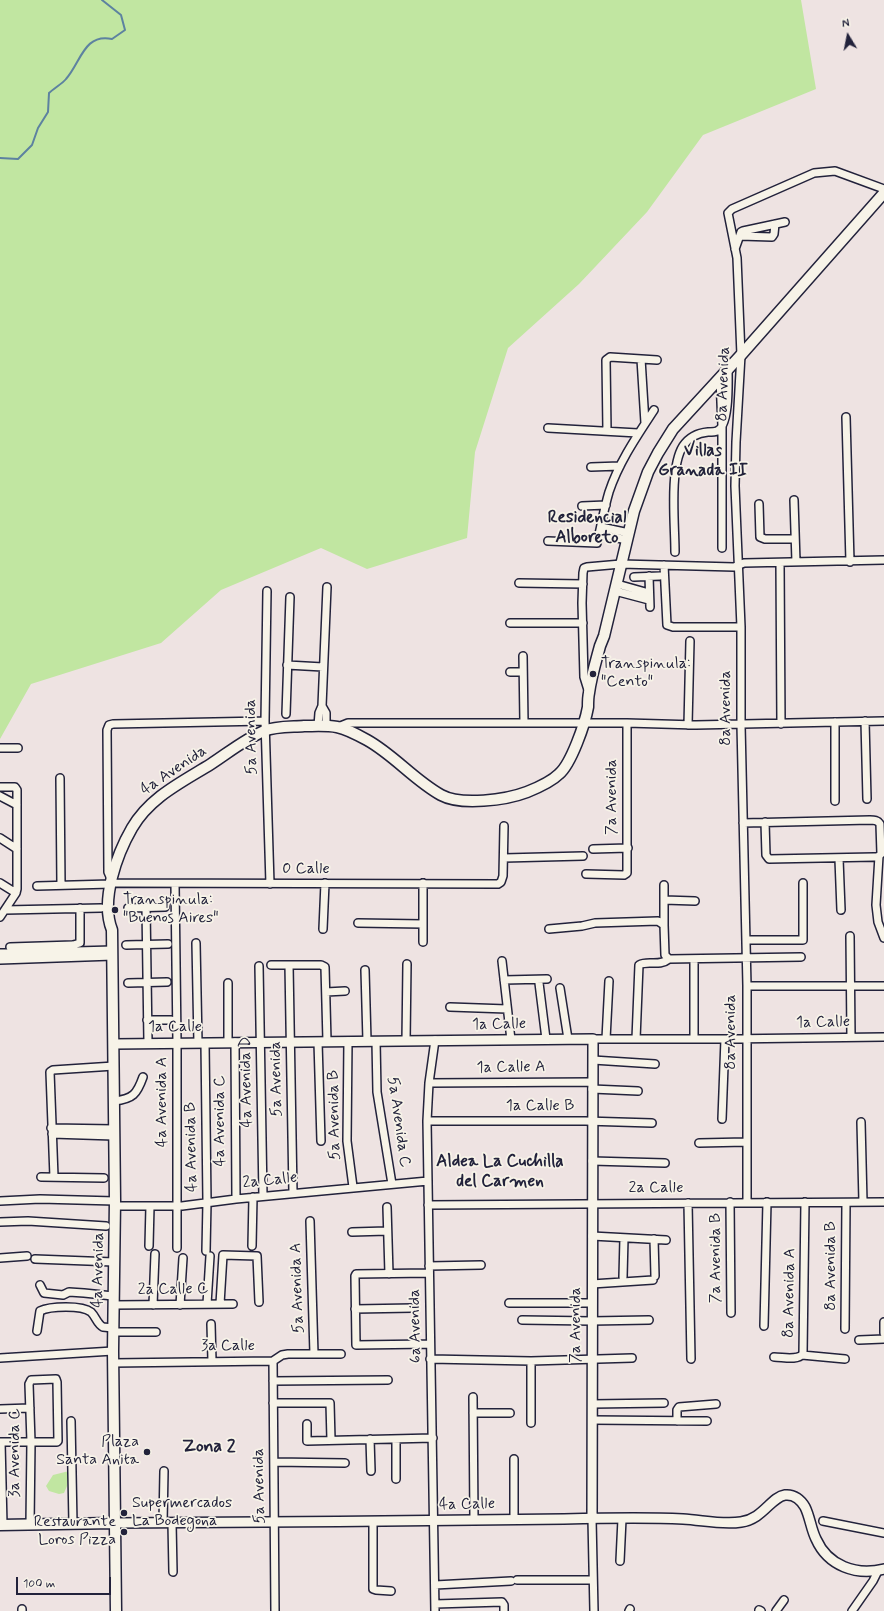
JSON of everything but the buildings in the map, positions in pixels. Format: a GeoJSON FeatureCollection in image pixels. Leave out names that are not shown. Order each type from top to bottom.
{"type":"FeatureCollection","features":[{"type":"Feature","properties":{"kind":"main road"},"geometry":{"type":"LineString","coordinates":[[588,707],[589,692],[628,537],[642,489],[658,453],[673,429],[741,355],[884,193]]}},
{"type":"Feature","properties":{"kind":"main road"},"geometry":{"type":"LineString","coordinates":[[265,725],[292,727],[338,727],[358,735],[379,747],[430,789],[443,796],[461,800],[486,801],[509,798],[529,792],[559,775],[570,758],[588,707],[595,694],[606,648],[604,636]]}},
{"type":"Feature","properties":{"kind":"main road","name":"4a Avenida"},"geometry":{"type":"LineString","coordinates":[[116,1611],[113,1363],[115,1203],[114,1044],[113,953],[109,910],[112,882],[117,861],[126,840],[137,820],[149,805],[265,725]]}},
{"type":"Feature","properties":{"kind":"main road","name":"4a Calle"},"geometry":{"type":"LineString","coordinates":[[2,1525],[115,1523]]}},
{"type":"Feature","properties":{"kind":"street","name":"8a Avenida"},"geometry":{"type":"LineString","coordinates":[[747,1202],[747,986],[741,725],[741,627],[735,486],[741,355],[737,258],[728,213],[732,209],[814,173],[826,171],[835,170],[884,189]]}},
{"type":"Feature","properties":{"kind":"street"},"geometry":{"type":"LineString","coordinates":[[735,249],[741,232],[785,222]]}},
{"type":"Feature","properties":{"kind":"street"},"geometry":{"type":"LineString","coordinates":[[740,236],[772,237],[774,234],[775,224]]}},
{"type":"Feature","properties":{"kind":"street"},"geometry":{"type":"LineString","coordinates":[[607,432],[606,360],[610,357],[657,360]]}},
{"type":"Feature","properties":{"kind":"street"},"geometry":{"type":"LineString","coordinates":[[641,359],[645,423]]}},
{"type":"Feature","properties":{"kind":"street"},"geometry":{"type":"LineString","coordinates":[[675,552],[674,472],[679,455],[690,438],[696,434],[717,431],[722,426],[726,415],[728,369]]}},
{"type":"Feature","properties":{"kind":"street"},"geometry":{"type":"LineString","coordinates":[[720,378],[722,426],[722,548]]}},
{"type":"Feature","properties":{"kind":"street"},"geometry":{"type":"LineString","coordinates":[[548,541],[597,544],[610,490],[620,466],[638,433],[654,410]]}},
{"type":"Feature","properties":{"kind":"street"},"geometry":{"type":"LineString","coordinates":[[846,417],[850,562]]}},
{"type":"Feature","properties":{"kind":"street"},"geometry":{"type":"LineString","coordinates":[[548,428],[638,433]]}},
{"type":"Feature","properties":{"kind":"street"},"geometry":{"type":"LineString","coordinates":[[590,467],[620,466]]}},
{"type":"Feature","properties":{"kind":"street"},"geometry":{"type":"LineString","coordinates":[[794,500],[796,562]]}},
{"type":"Feature","properties":{"kind":"street"},"geometry":{"type":"LineString","coordinates":[[759,504],[760,537],[765,539],[795,539]]}},
{"type":"Feature","properties":{"kind":"street"},"geometry":{"type":"LineString","coordinates":[[582,506],[606,505]]}},
{"type":"Feature","properties":{"kind":"street"},"geometry":{"type":"LineString","coordinates":[[600,530],[628,537]]}},
{"type":"Feature","properties":{"kind":"street"},"geometry":{"type":"LineString","coordinates":[[589,692],[584,677],[583,623],[583,570],[587,567],[621,564],[734,567],[744,563],[850,562],[884,560]]}},
{"type":"Feature","properties":{"kind":"street"},"geometry":{"type":"LineString","coordinates":[[780,563],[781,724]]}},
{"type":"Feature","properties":{"kind":"street"},"geometry":{"type":"LineString","coordinates":[[664,565],[667,625],[673,627],[741,627]]}},
{"type":"Feature","properties":{"kind":"street"},"geometry":{"type":"LineString","coordinates":[[616,587],[649,600],[649,576]]}},
{"type":"Feature","properties":{"kind":"street"},"geometry":{"type":"LineString","coordinates":[[634,577],[660,576]]}},
{"type":"Feature","properties":{"kind":"street"},"geometry":{"type":"LineString","coordinates":[[519,583],[583,584]]}},
{"type":"Feature","properties":{"kind":"street"},"geometry":{"type":"LineString","coordinates":[[322,726],[319,713],[322,706],[327,586]]}},
{"type":"Feature","properties":{"kind":"street","name":"5a Avenida"},"geometry":{"type":"LineString","coordinates":[[267,591],[265,725],[270,884]]}},
{"type":"Feature","properties":{"kind":"street"},"geometry":{"type":"LineString","coordinates":[[286,714],[290,597]]}},
{"type":"Feature","properties":{"kind":"street"},"geometry":{"type":"LineString","coordinates":[[510,623],[583,623]]}},
{"type":"Feature","properties":{"kind":"street"},"geometry":{"type":"LineString","coordinates":[[688,725],[690,640]]}},
{"type":"Feature","properties":{"kind":"street"},"geometry":{"type":"LineString","coordinates":[[523,656],[524,723]]}},
{"type":"Feature","properties":{"kind":"street"},"geometry":{"type":"LineString","coordinates":[[287,665],[324,667]]}},
{"type":"Feature","properties":{"kind":"street"},"geometry":{"type":"LineString","coordinates":[[510,672],[523,672]]}},
{"type":"Feature","properties":{"kind":"street"},"geometry":{"type":"LineString","coordinates":[[865,721],[867,799]]}},
{"type":"Feature","properties":{"kind":"street"},"geometry":{"type":"LineString","coordinates":[[338,727],[348,723],[627,723],[741,725],[884,721]]}},
{"type":"Feature","properties":{"kind":"street"},"geometry":{"type":"LineString","coordinates":[[835,722],[835,801]]}},
{"type":"Feature","properties":{"kind":"street","name":"7a Avenida"},"geometry":{"type":"LineString","coordinates":[[586,874],[628,874],[627,723]]}},
{"type":"Feature","properties":{"kind":"street","name":"4a Avenida"},"geometry":{"type":"LineString","coordinates":[[112,882],[108,872],[106,775],[107,730],[109,725],[265,725]]}},
{"type":"Feature","properties":{"kind":"street"},"geometry":{"type":"LineString","coordinates":[[0,748],[18,748]]}},
{"type":"Feature","properties":{"kind":"street"},"geometry":{"type":"LineString","coordinates":[[60,778],[61,885]]}},
{"type":"Feature","properties":{"kind":"street"},"geometry":{"type":"LineString","coordinates":[[0,787],[13,786],[17,788],[16,893],[0,917]]}},
{"type":"Feature","properties":{"kind":"street"},"geometry":{"type":"LineString","coordinates":[[0,796],[17,805]]}},
{"type":"Feature","properties":{"kind":"street"},"geometry":{"type":"LineString","coordinates":[[743,823],[876,820],[880,824],[881,852],[879,856],[876,905],[878,922],[884,938]]}},
{"type":"Feature","properties":{"kind":"street"},"geometry":{"type":"LineString","coordinates":[[765,822],[766,855],[769,859],[839,859],[874,858],[879,856]]}},
{"type":"Feature","properties":{"kind":"street"},"geometry":{"type":"LineString","coordinates":[[504,826],[504,858],[583,856]]}},
{"type":"Feature","properties":{"kind":"street"},"geometry":{"type":"LineString","coordinates":[[0,838],[17,849]]}},
{"type":"Feature","properties":{"kind":"street"},"geometry":{"type":"LineString","coordinates":[[593,849],[628,848]]}},
{"type":"Feature","properties":{"kind":"street","name":"0 Calle"},"geometry":{"type":"LineString","coordinates":[[37,886],[112,882],[174,884],[498,884],[503,880],[504,858]]}},
{"type":"Feature","properties":{"kind":"street"},"geometry":{"type":"LineString","coordinates":[[839,859],[841,910]]}},
{"type":"Feature","properties":{"kind":"street"},"geometry":{"type":"LineString","coordinates":[[0,883],[16,893]]}},
{"type":"Feature","properties":{"kind":"street"},"geometry":{"type":"LineString","coordinates":[[323,929],[325,883]]}},
{"type":"Feature","properties":{"kind":"street"},"geometry":{"type":"LineString","coordinates":[[423,883],[423,942]]}},
{"type":"Feature","properties":{"kind":"street"},"geometry":{"type":"LineString","coordinates":[[746,940],[803,940],[803,883]]}},
{"type":"Feature","properties":{"kind":"street","name":"4a Avenida A"},"geometry":{"type":"LineString","coordinates":[[174,884],[177,1043],[177,1248]]}},
{"type":"Feature","properties":{"kind":"street"},"geometry":{"type":"LineString","coordinates":[[664,885],[665,955],[669,960]]}},
{"type":"Feature","properties":{"kind":"street"},"geometry":{"type":"LineString","coordinates":[[664,900],[695,901]]}},
{"type":"Feature","properties":{"kind":"street"},"geometry":{"type":"LineString","coordinates":[[146,907],[148,1042]]}},
{"type":"Feature","properties":{"kind":"street"},"geometry":{"type":"LineString","coordinates":[[128,908],[165,907]]}},
{"type":"Feature","properties":{"kind":"street"},"geometry":{"type":"LineString","coordinates":[[10,947],[73,945],[80,943],[80,908]]}},
{"type":"Feature","properties":{"kind":"street"},"geometry":{"type":"LineString","coordinates":[[5,910],[101,908]]}},
{"type":"Feature","properties":{"kind":"street"},"geometry":{"type":"LineString","coordinates":[[549,929],[582,926],[595,923],[636,921],[658,921],[664,925]]}},
{"type":"Feature","properties":{"kind":"street"},"geometry":{"type":"LineString","coordinates":[[358,923],[423,924]]}},
{"type":"Feature","properties":{"kind":"street"},"geometry":{"type":"LineString","coordinates":[[850,936],[851,1037]]}},
{"type":"Feature","properties":{"kind":"street","name":"4a Avenida B"},"geometry":{"type":"LineString","coordinates":[[196,942],[207,1202],[207,1304]]}},
{"type":"Feature","properties":{"kind":"street"},"geometry":{"type":"LineString","coordinates":[[126,945],[168,944]]}},
{"type":"Feature","properties":{"kind":"street"},"geometry":{"type":"LineString","coordinates":[[0,953],[113,953]]}},
{"type":"Feature","properties":{"kind":"street"},"geometry":{"type":"LineString","coordinates":[[0,960],[113,953]]}},
{"type":"Feature","properties":{"kind":"street"},"geometry":{"type":"LineString","coordinates":[[636,1039],[639,965],[660,964],[669,960],[801,957]]}},
{"type":"Feature","properties":{"kind":"street"},"geometry":{"type":"LineString","coordinates":[[694,959],[694,1039]]}},
{"type":"Feature","properties":{"kind":"street"},"geometry":{"type":"LineString","coordinates":[[502,961],[511,1040]]}},
{"type":"Feature","properties":{"kind":"street"},"geometry":{"type":"LineString","coordinates":[[406,1041],[407,964]]}},
{"type":"Feature","properties":{"kind":"street"},"geometry":{"type":"LineString","coordinates":[[271,965],[324,965],[326,969],[321,1141]]}},
{"type":"Feature","properties":{"kind":"street","name":"5a Avenida"},"geometry":{"type":"LineString","coordinates":[[288,965],[293,1193]]}},
{"type":"Feature","properties":{"kind":"street","name":"4a Avenida D"},"geometry":{"type":"LineString","coordinates":[[259,966],[263,1196]]}},
{"type":"Feature","properties":{"kind":"street"},"geometry":{"type":"LineString","coordinates":[[365,970],[366,1041]]}},
{"type":"Feature","properties":{"kind":"street"},"geometry":{"type":"LineString","coordinates":[[504,980],[547,978]]}},
{"type":"Feature","properties":{"kind":"street"},"geometry":{"type":"LineString","coordinates":[[606,1039],[609,981]]}},
{"type":"Feature","properties":{"kind":"street"},"geometry":{"type":"LineString","coordinates":[[128,983],[167,982]]}},
{"type":"Feature","properties":{"kind":"street"},"geometry":{"type":"LineString","coordinates":[[539,983],[546,1039]]}},
{"type":"Feature","properties":{"kind":"street","name":"4a Avenida C"},"geometry":{"type":"LineString","coordinates":[[228,984],[236,1199]]}},
{"type":"Feature","properties":{"kind":"street"},"geometry":{"type":"LineString","coordinates":[[747,986],[884,986]]}},
{"type":"Feature","properties":{"kind":"street"},"geometry":{"type":"LineString","coordinates":[[560,988],[568,1039]]}},
{"type":"Feature","properties":{"kind":"street"},"geometry":{"type":"LineString","coordinates":[[326,992],[345,991]]}},
{"type":"Feature","properties":{"kind":"street"},"geometry":{"type":"LineString","coordinates":[[450,1008],[507,1009]]}},
{"type":"Feature","properties":{"kind":"street"},"geometry":{"type":"LineString","coordinates":[[148,1020],[171,1020]]}},
{"type":"Feature","properties":{"kind":"street","name":"1a Calle"},"geometry":{"type":"LineString","coordinates":[[114,1044],[148,1042],[201,1043],[884,1037]]}},
{"type":"Feature","properties":{"kind":"street","name":"7a Avenida"},"geometry":{"type":"LineString","coordinates":[[592,1039],[591,1321],[594,1611]]}},
{"type":"Feature","properties":{"kind":"street"},"geometry":{"type":"LineString","coordinates":[[722,1119],[725,1039]]}},
{"type":"Feature","properties":{"kind":"street","name":"6a Avenida"},"geometry":{"type":"LineString","coordinates":[[435,1040],[429,1083],[427,1122],[435,1608]]}},
{"type":"Feature","properties":{"kind":"street","name":"5a Avenida B"},"geometry":{"type":"LineString","coordinates":[[348,1041],[347,1141],[353,1187]]}},
{"type":"Feature","properties":{"kind":"street","name":"5a Avenida C"},"geometry":{"type":"LineString","coordinates":[[376,1041],[377,1092],[392,1184]]}},
{"type":"Feature","properties":{"kind":"street"},"geometry":{"type":"LineString","coordinates":[[592,1060],[655,1064]]}},
{"type":"Feature","properties":{"kind":"street"},"geometry":{"type":"LineString","coordinates":[[54,1177],[50,1072],[53,1070],[114,1066]]}},
{"type":"Feature","properties":{"kind":"street"},"geometry":{"type":"LineString","coordinates":[[114,1101],[125,1100],[132,1096],[139,1089],[144,1077]]}},
{"type":"Feature","properties":{"kind":"street","name":"1a Calle A"},"geometry":{"type":"LineString","coordinates":[[429,1083],[592,1085],[638,1091]]}},
{"type":"Feature","properties":{"kind":"street","name":"1a Calle B"},"geometry":{"type":"LineString","coordinates":[[427,1122],[652,1123]]}},
{"type":"Feature","properties":{"kind":"street"},"geometry":{"type":"LineString","coordinates":[[862,1122],[863,1202]]}},
{"type":"Feature","properties":{"kind":"street"},"geometry":{"type":"LineString","coordinates":[[52,1131],[114,1132]]}},
{"type":"Feature","properties":{"kind":"street"},"geometry":{"type":"LineString","coordinates":[[699,1144],[746,1142]]}},
{"type":"Feature","properties":{"kind":"street"},"geometry":{"type":"LineString","coordinates":[[592,1161],[665,1163]]}},
{"type":"Feature","properties":{"kind":"street"},"geometry":{"type":"LineString","coordinates":[[41,1177],[104,1178]]}},
{"type":"Feature","properties":{"kind":"street","name":"2a Calle"},"geometry":{"type":"LineString","coordinates":[[0,1201],[40,1199],[177,1207],[253,1197],[428,1181]]}},
{"type":"Feature","properties":{"kind":"street"},"geometry":{"type":"LineString","coordinates":[[252,1246],[253,1197]]}},
{"type":"Feature","properties":{"kind":"street","name":"7a Avenida B"},"geometry":{"type":"LineString","coordinates":[[730,1202],[731,1313]]}},
{"type":"Feature","properties":{"kind":"street"},"geometry":{"type":"LineString","coordinates":[[764,1326],[767,1202]]}},
{"type":"Feature","properties":{"kind":"street","name":"8a Avenida A"},"geometry":{"type":"LineString","coordinates":[[774,1356],[795,1358],[802,1356],[803,1352],[805,1202]]}},
{"type":"Feature","properties":{"kind":"street","name":"2a Calle"},"geometry":{"type":"LineString","coordinates":[[428,1205],[884,1202]]}},
{"type":"Feature","properties":{"kind":"street"},"geometry":{"type":"LineString","coordinates":[[688,1203],[691,1359]]}},
{"type":"Feature","properties":{"kind":"street","name":"8a Avenida B"},"geometry":{"type":"LineString","coordinates":[[845,1329],[846,1203]]}},
{"type":"Feature","properties":{"kind":"street"},"geometry":{"type":"LineString","coordinates":[[149,1246],[150,1206]]}},
{"type":"Feature","properties":{"kind":"street"},"geometry":{"type":"LineString","coordinates":[[387,1207],[389,1274]]}},
{"type":"Feature","properties":{"kind":"street"},"geometry":{"type":"LineString","coordinates":[[0,1222],[31,1221],[106,1226]]}},
{"type":"Feature","properties":{"kind":"street","name":"5a Avenida A"},"geometry":{"type":"LineString","coordinates":[[310,1221],[314,1354]]}},
{"type":"Feature","properties":{"kind":"street"},"geometry":{"type":"LineString","coordinates":[[352,1232],[388,1231]]}},
{"type":"Feature","properties":{"kind":"street"},"geometry":{"type":"LineString","coordinates":[[592,1236],[666,1240]]}},
{"type":"Feature","properties":{"kind":"street"},"geometry":{"type":"LineString","coordinates":[[623,1277],[624,1238]]}},
{"type":"Feature","properties":{"kind":"street"},"geometry":{"type":"LineString","coordinates":[[592,1284],[654,1278],[654,1239]]}},
{"type":"Feature","properties":{"kind":"street"},"geometry":{"type":"LineString","coordinates":[[153,1305],[155,1254]]}},
{"type":"Feature","properties":{"kind":"street"},"geometry":{"type":"LineString","coordinates":[[220,1304],[223,1255],[257,1256],[259,1302]]}},
{"type":"Feature","properties":{"kind":"street"},"geometry":{"type":"LineString","coordinates":[[0,1258],[27,1256]]}},
{"type":"Feature","properties":{"kind":"street"},"geometry":{"type":"LineString","coordinates":[[180,1305],[183,1258]]}},
{"type":"Feature","properties":{"kind":"street"},"geometry":{"type":"LineString","coordinates":[[35,1259],[114,1262]]}},
{"type":"Feature","properties":{"kind":"street"},"geometry":{"type":"LineString","coordinates":[[430,1344],[356,1345],[355,1274],[389,1274],[481,1265]]}},
{"type":"Feature","properties":{"kind":"street","name":"2a Calle C"},"geometry":{"type":"LineString","coordinates":[[40,1285],[45,1293],[49,1294],[63,1295],[71,1292],[113,1301],[153,1305],[232,1304]]}},
{"type":"Feature","properties":{"kind":"street"},"geometry":{"type":"LineString","coordinates":[[509,1304],[591,1303]]}},
{"type":"Feature","properties":{"kind":"street"},"geometry":{"type":"LineString","coordinates":[[37,1331],[40,1311],[45,1309],[76,1307],[90,1311],[103,1327],[113,1330],[156,1332]]}},
{"type":"Feature","properties":{"kind":"street"},"geometry":{"type":"LineString","coordinates":[[355,1309],[413,1308]]}},
{"type":"Feature","properties":{"kind":"street"},"geometry":{"type":"LineString","coordinates":[[522,1320],[649,1320]]}},
{"type":"Feature","properties":{"kind":"street"},"geometry":{"type":"LineString","coordinates":[[884,1322],[884,1333]]}},
{"type":"Feature","properties":{"kind":"street"},"geometry":{"type":"LineString","coordinates":[[211,1324],[212,1361]]}},
{"type":"Feature","properties":{"kind":"street"},"geometry":{"type":"LineString","coordinates":[[858,1340],[884,1339]]}},
{"type":"Feature","properties":{"kind":"street"},"geometry":{"type":"LineString","coordinates":[[0,1356],[113,1351]]}},
{"type":"Feature","properties":{"kind":"street","name":"3a Calle"},"geometry":{"type":"LineString","coordinates":[[113,1363],[273,1361],[282,1355],[341,1354]]}},
{"type":"Feature","properties":{"kind":"street"},"geometry":{"type":"LineString","coordinates":[[802,1356],[845,1359]]}},
{"type":"Feature","properties":{"kind":"street"},"geometry":{"type":"LineString","coordinates":[[430,1359],[530,1361],[632,1358]]}},
{"type":"Feature","properties":{"kind":"street","name":"5a Avenida"},"geometry":{"type":"LineString","coordinates":[[273,1361],[275,1611]]}},
{"type":"Feature","properties":{"kind":"street"},"geometry":{"type":"LineString","coordinates":[[530,1361],[531,1423]]}},
{"type":"Feature","properties":{"kind":"street","name":"3a Avenida C"},"geometry":{"type":"LineString","coordinates":[[30,1524],[31,1442],[29,1382],[31,1380],[56,1379],[58,1441],[31,1442]]}},
{"type":"Feature","properties":{"kind":"street"},"geometry":{"type":"LineString","coordinates":[[273,1382],[388,1380]]}},
{"type":"Feature","properties":{"kind":"street"},"geometry":{"type":"LineString","coordinates":[[473,1397],[474,1519]]}},
{"type":"Feature","properties":{"kind":"street"},"geometry":{"type":"LineString","coordinates":[[273,1403],[330,1404],[331,1440]]}},
{"type":"Feature","properties":{"kind":"street"},"geometry":{"type":"LineString","coordinates":[[592,1404],[664,1403]]}},
{"type":"Feature","properties":{"kind":"street"},"geometry":{"type":"LineString","coordinates":[[677,1421],[678,1408],[716,1404]]}},
{"type":"Feature","properties":{"kind":"street"},"geometry":{"type":"LineString","coordinates":[[0,1409],[30,1408]]}},
{"type":"Feature","properties":{"kind":"street"},"geometry":{"type":"LineString","coordinates":[[473,1413],[510,1413]]}},
{"type":"Feature","properties":{"kind":"street"},"geometry":{"type":"LineString","coordinates":[[592,1420],[707,1421]]}},
{"type":"Feature","properties":{"kind":"street"},"geometry":{"type":"LineString","coordinates":[[71,1421],[72,1524]]}},
{"type":"Feature","properties":{"kind":"street"},"geometry":{"type":"LineString","coordinates":[[307,1424],[307,1440],[433,1438]]}},
{"type":"Feature","properties":{"kind":"street"},"geometry":{"type":"LineString","coordinates":[[370,1439],[371,1471]]}},
{"type":"Feature","properties":{"kind":"street"},"geometry":{"type":"LineString","coordinates":[[396,1439],[396,1479]]}},
{"type":"Feature","properties":{"kind":"street"},"geometry":{"type":"LineString","coordinates":[[2,1525],[1,1442],[31,1442]]}},
{"type":"Feature","properties":{"kind":"street"},"geometry":{"type":"LineString","coordinates":[[514,1459],[514,1519]]}},
{"type":"Feature","properties":{"kind":"street"},"geometry":{"type":"LineString","coordinates":[[274,1462],[345,1462]]}},
{"type":"Feature","properties":{"kind":"street"},"geometry":{"type":"LineString","coordinates":[[164,1471],[167,1523],[173,1572]]}},
{"type":"Feature","properties":{"kind":"street","name":"4a Calle"},"geometry":{"type":"LineString","coordinates":[[115,1523],[275,1523],[592,1518],[682,1519],[743,1522],[757,1516],[779,1498],[791,1496],[800,1500],[806,1508],[818,1543],[832,1560],[845,1568],[857,1572],[881,1570]]}},
{"type":"Feature","properties":{"kind":"street"},"geometry":{"type":"LineString","coordinates":[[620,1561],[622,1519]]}},
{"type":"Feature","properties":{"kind":"street"},"geometry":{"type":"LineString","coordinates":[[373,1521],[373,1589],[391,1591]]}},
{"type":"Feature","properties":{"kind":"street"},"geometry":{"type":"LineString","coordinates":[[823,1521],[884,1533]]}},
{"type":"Feature","properties":{"kind":"street"},"geometry":{"type":"LineString","coordinates":[[852,1611],[881,1570]]}},
{"type":"Feature","properties":{"kind":"street"},"geometry":{"type":"LineString","coordinates":[[435,1585],[514,1580],[593,1580]]}},
{"type":"Feature","properties":{"kind":"street"},"geometry":{"type":"LineString","coordinates":[[776,1611],[784,1600]]}},
{"type":"Feature","properties":{"kind":"street"},"geometry":{"type":"LineString","coordinates":[[435,1608],[502,1602],[504,1605],[504,1611]]}},
{"type":"Feature","properties":{"kind":"green space"},"geometry":{"type":"Polygon","coordinates":[[[0,0],[801,0],[816,89],[703,135],[647,212],[579,284],[508,348],[475,452],[467,538],[367,569],[321,548],[221,590],[161,643],[31,684],[0,739],[0,0]]]}},
{"type":"Feature","properties":{"kind":"green space"},"geometry":{"type":"Polygon","coordinates":[[[69,1471],[67,1486],[64,1493],[59,1494],[49,1491],[46,1486],[53,1475],[69,1471]]]}},
{"type":"Feature","properties":{"kind":"waterway"},"geometry":{"type":"LineString","coordinates":[[0,158],[18,159],[32,145],[38,128],[48,112],[49,93],[66,79],[84,50],[95,40],[103,38],[112,39],[125,30],[121,15],[102,0]]}},
{"type":"Feature","properties":{"kind":"place","name":"Transpinula: \"Cento\""},"geometry":{"type":"Point","coordinates":[593,674]}},
{"type":"Feature","properties":{"kind":"place","name":"Transpinula: \"Buenos Aires\""},"geometry":{"type":"Point","coordinates":[115,910]}},
{"type":"Feature","properties":{"kind":"place","name":"Plaza Santa Anita"},"geometry":{"type":"Point","coordinates":[147,1452]}},
{"type":"Feature","properties":{"kind":"place","name":"Supermercados La Bodegona"},"geometry":{"type":"Point","coordinates":[124,1513]}},
{"type":"Feature","properties":{"kind":"place","name":"Restaurante Loros Pizza"},"geometry":{"type":"Point","coordinates":[124,1532]}},
{"type":"Feature","properties":{"kind":"district","name":"Villas Granada II"},"geometry":{"type":"Point","coordinates":[703,461]}},
{"type":"Feature","properties":{"kind":"district","name":"Residencial Alboreto"},"geometry":{"type":"Point","coordinates":[587,528]}},
{"type":"Feature","properties":{"kind":"district","name":"Aldea La Cuchilla del Carmen"},"geometry":{"type":"Point","coordinates":[500,1172]}},
{"type":"Feature","properties":{"kind":"district","name":"Zona 2"},"geometry":{"type":"Point","coordinates":[209,1447]}}]}
